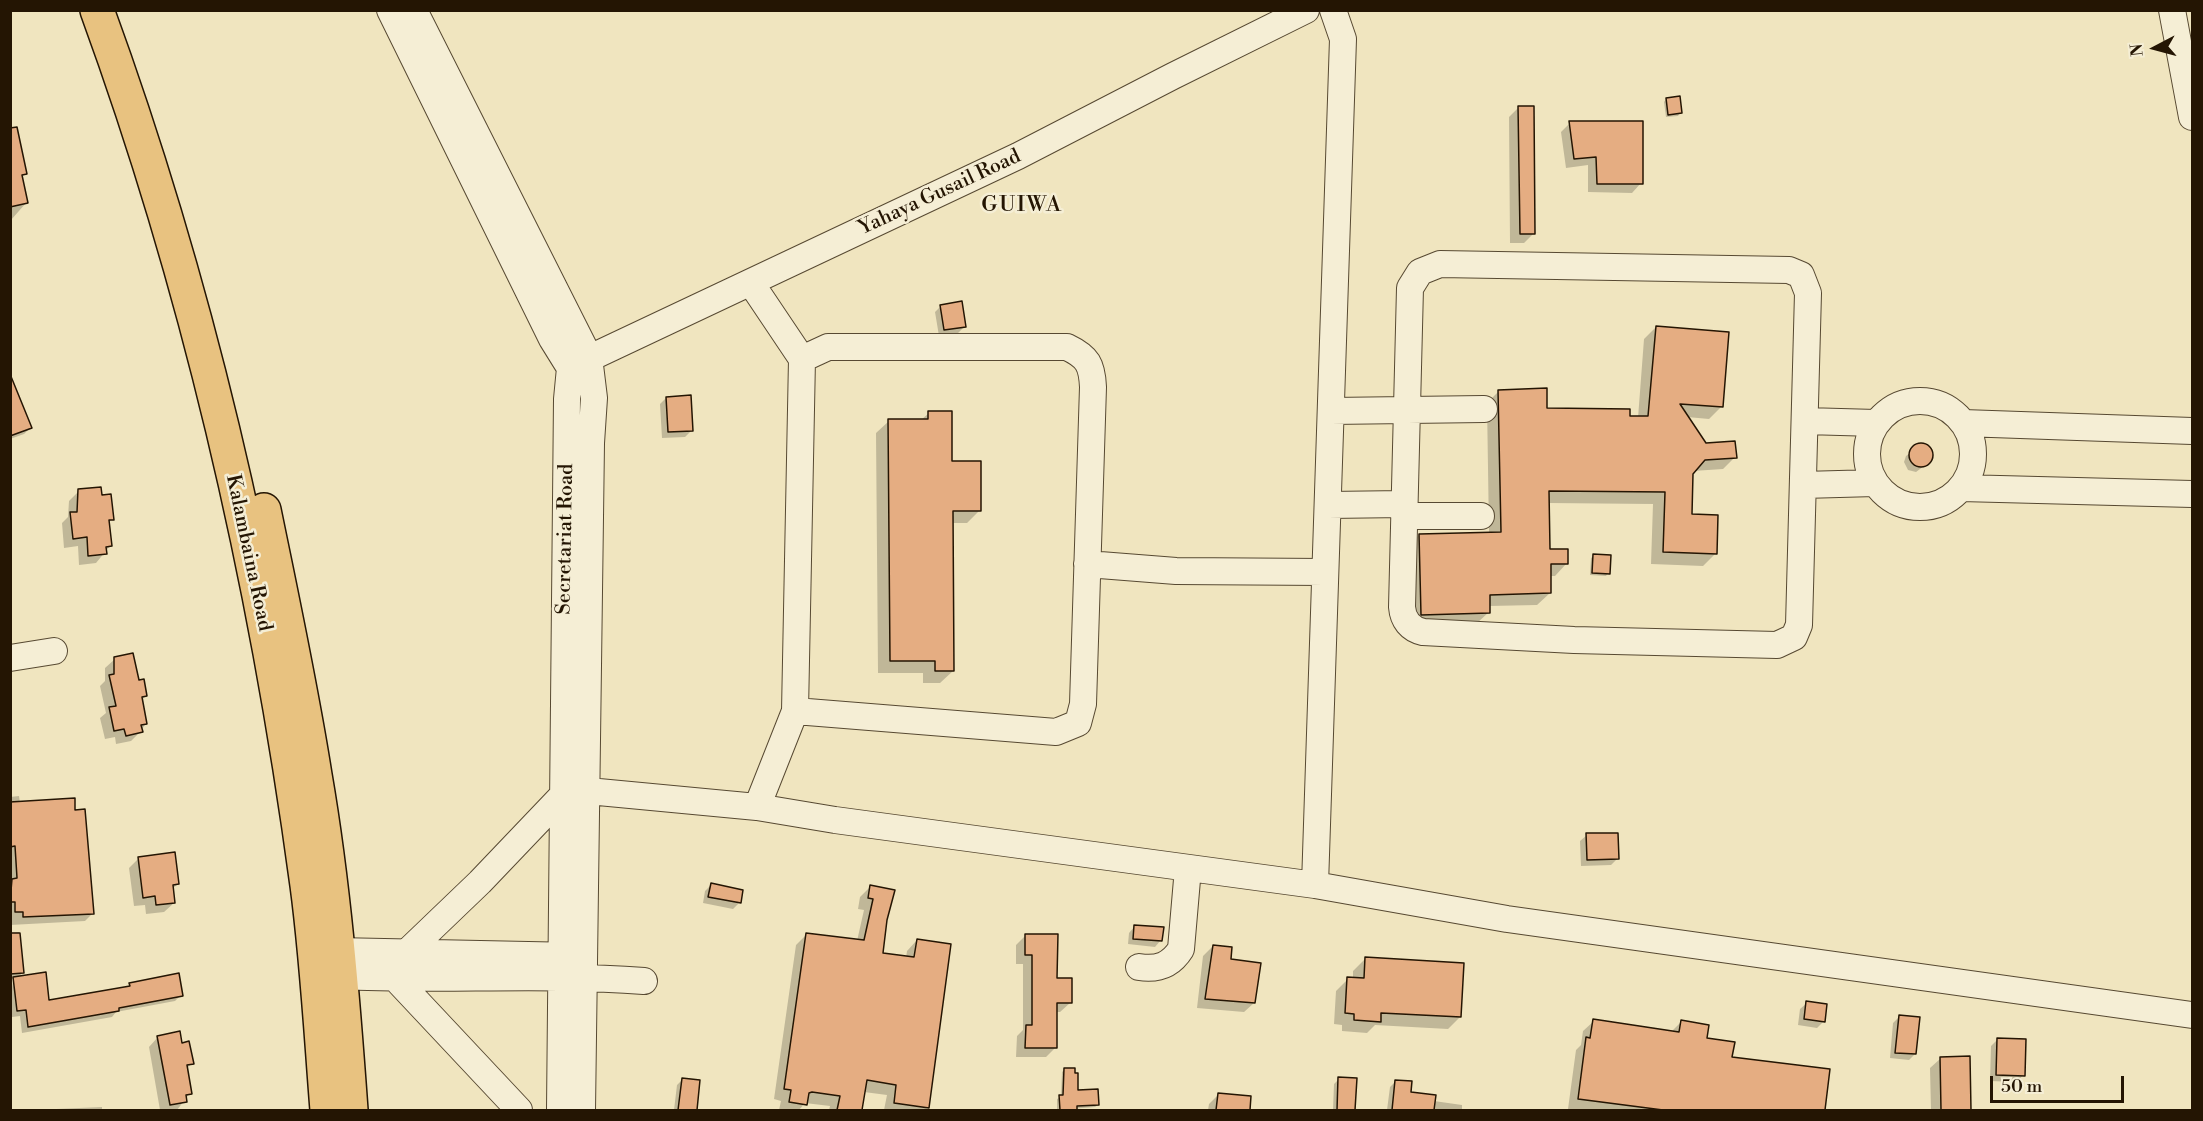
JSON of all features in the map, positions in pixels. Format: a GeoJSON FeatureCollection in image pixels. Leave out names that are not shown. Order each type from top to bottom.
{"type":"FeatureCollection","features":[{"type":"Feature","properties":{"kind":"main road","name":"Kalambaina Road"},"geometry":{"type":"LineString","coordinates":[[97,10],[130,101],[197,329],[239,501],[288,750],[307,888],[327,1110]]}},
{"type":"Feature","properties":{"kind":"main road"},"geometry":{"type":"LineString","coordinates":[[121,10],[138,56],[222,335],[261,499],[291,640],[316,776],[338,963],[351,1110]]}},
{"type":"Feature","properties":{"kind":"street","name":"Secretariat Road"},"geometry":{"type":"LineString","coordinates":[[390,10],[552,339],[579,363]]}},
{"type":"Feature","properties":{"kind":"street","name":"Secretariat Road"},"geometry":{"type":"LineString","coordinates":[[414,10],[594,398],[591,443],[588,791],[560,1110]]}},
{"type":"Feature","properties":{"kind":"street","name":"Yahaya Gusail Road"},"geometry":{"type":"LineString","coordinates":[[579,363],[1018,156],[1306,10]]}},
{"type":"Feature","properties":{"kind":"street"},"geometry":{"type":"LineString","coordinates":[[1315,885],[1343,39],[1333,10]]}},
{"type":"Feature","properties":{"kind":"street"},"geometry":{"type":"LineString","coordinates":[[2172,10],[2193,117]]}},
{"type":"Feature","properties":{"kind":"street"},"geometry":{"type":"LineString","coordinates":[[1440,264],[1789,270],[1805,280],[1808,293],[1805,421],[1799,625],[1794,637],[1777,645],[1574,640],[1417,631],[1408,624],[1402,613],[1410,288],[1415,276],[1426,267],[1440,264]]}},
{"type":"Feature","properties":{"kind":"street"},"geometry":{"type":"LineString","coordinates":[[751,283],[802,359],[795,711],[757,807]]}},
{"type":"Feature","properties":{"kind":"street"},"geometry":{"type":"LineString","coordinates":[[795,711],[1056,732],[1078,723],[1083,704],[1093,387],[1092,367],[1083,355],[1067,347],[828,347],[802,359]]}},
{"type":"Feature","properties":{"kind":"street","name":"Secretariat Road"},"geometry":{"type":"LineString","coordinates":[[579,363],[567,399],[563,795],[582,1110]]}},
{"type":"Feature","properties":{"kind":"street"},"geometry":{"type":"LineString","coordinates":[[1916,400],[1940,404],[1963,423],[1971,439],[1973,451],[1969,474],[1961,488],[1946,501],[1935,505],[1911,507],[1889,498],[1875,483],[1866,457],[1870,433],[1876,423],[1894,407],[1916,400]]}},
{"type":"Feature","properties":{"kind":"street"},"geometry":{"type":"LineString","coordinates":[[1331,411],[1407,412],[1484,409]]}},
{"type":"Feature","properties":{"kind":"street"},"geometry":{"type":"LineString","coordinates":[[1805,421],[1876,423]]}},
{"type":"Feature","properties":{"kind":"street"},"geometry":{"type":"LineString","coordinates":[[1963,423],[2193,430]]}},
{"type":"Feature","properties":{"kind":"street"},"geometry":{"type":"LineString","coordinates":[[1803,485],[1875,483]]}},
{"type":"Feature","properties":{"kind":"street"},"geometry":{"type":"LineString","coordinates":[[1961,488],[2193,494]]}},
{"type":"Feature","properties":{"kind":"street"},"geometry":{"type":"LineString","coordinates":[[1328,505],[1481,516]]}},
{"type":"Feature","properties":{"kind":"street"},"geometry":{"type":"LineString","coordinates":[[1087,564],[1176,571],[1326,572]]}},
{"type":"Feature","properties":{"kind":"street"},"geometry":{"type":"LineString","coordinates":[[10,658],[54,651]]}},
{"type":"Feature","properties":{"kind":"street"},"geometry":{"type":"LineString","coordinates":[[407,952],[480,882],[563,795],[588,791],[757,807],[836,820],[1315,885],[1507,919],[2193,1015]]}},
{"type":"Feature","properties":{"kind":"street"},"geometry":{"type":"LineString","coordinates":[[1139,967],[1163,966],[1175,958],[1181,949],[1188,868]]}},
{"type":"Feature","properties":{"kind":"street"},"geometry":{"type":"LineString","coordinates":[[338,963],[407,952],[572,967],[644,981]]}},
{"type":"Feature","properties":{"kind":"street"},"geometry":{"type":"LineString","coordinates":[[338,963],[396,979],[572,967]]}},
{"type":"Feature","properties":{"kind":"street"},"geometry":{"type":"LineString","coordinates":[[396,979],[519,1110]]}},
{"type":"Feature","properties":{"kind":"building"},"geometry":{"type":"Polygon","coordinates":[[[1680,96],[1682,113],[1668,115],[1666,98],[1680,96]]]}},
{"type":"Feature","properties":{"kind":"building"},"geometry":{"type":"Polygon","coordinates":[[[1518,106],[1534,106],[1535,234],[1520,234],[1518,106]]]}},
{"type":"Feature","properties":{"kind":"building"},"geometry":{"type":"Polygon","coordinates":[[[1569,121],[1643,121],[1643,184],[1597,184],[1596,157],[1574,159],[1569,121]]]}},
{"type":"Feature","properties":{"kind":"building"},"geometry":{"type":"Polygon","coordinates":[[[17,127],[27,174],[22,175],[28,203],[10,207],[10,128],[17,127]]]}},
{"type":"Feature","properties":{"kind":"building"},"geometry":{"type":"Polygon","coordinates":[[[962,301],[966,327],[944,330],[940,305],[962,301]]]}},
{"type":"Feature","properties":{"kind":"building"},"geometry":{"type":"Polygon","coordinates":[[[1656,326],[1729,332],[1723,407],[1680,404],[1706,443],[1735,441],[1737,458],[1705,460],[1693,474],[1692,514],[1718,515],[1717,554],[1663,552],[1665,492],[1549,491],[1550,549],[1568,549],[1568,564],[1551,564],[1551,593],[1490,595],[1490,613],[1421,615],[1419,534],[1501,532],[1498,390],[1547,388],[1547,408],[1630,409],[1630,416],[1648,416],[1656,326]]]}},
{"type":"Feature","properties":{"kind":"building"},"geometry":{"type":"Polygon","coordinates":[[[10,374],[32,428],[10,436],[10,374]]]}},
{"type":"Feature","properties":{"kind":"building"},"geometry":{"type":"Polygon","coordinates":[[[691,395],[693,431],[668,432],[666,397],[691,395]]]}},
{"type":"Feature","properties":{"kind":"building"},"geometry":{"type":"Polygon","coordinates":[[[928,411],[952,411],[952,461],[981,461],[981,511],[953,511],[954,671],[935,671],[935,661],[890,661],[888,419],[928,419],[928,411]]]}},
{"type":"Feature","properties":{"kind":"building"},"geometry":{"type":"Polygon","coordinates":[[[1921,443],[1926,444],[1932,450],[1932,460],[1926,466],[1921,467],[1916,466],[1910,460],[1909,455],[1910,450],[1916,444],[1921,443]]]}},
{"type":"Feature","properties":{"kind":"building"},"geometry":{"type":"Polygon","coordinates":[[[101,487],[102,495],[111,494],[114,520],[109,520],[112,546],[106,547],[107,554],[88,556],[87,537],[73,539],[70,512],[77,512],[78,489],[101,487]]]}},
{"type":"Feature","properties":{"kind":"building"},"geometry":{"type":"Polygon","coordinates":[[[1593,554],[1611,555],[1610,574],[1592,573],[1593,554]]]}},
{"type":"Feature","properties":{"kind":"building"},"geometry":{"type":"Polygon","coordinates":[[[133,653],[139,680],[144,679],[147,696],[142,697],[147,724],[141,725],[143,732],[126,736],[124,729],[114,731],[109,707],[116,706],[109,675],[114,674],[114,657],[133,653]]]}},
{"type":"Feature","properties":{"kind":"building"},"geometry":{"type":"Polygon","coordinates":[[[75,798],[75,810],[85,809],[94,914],[23,917],[23,912],[15,912],[15,902],[10,902],[12,879],[17,878],[15,846],[10,847],[10,802],[75,798]]]}},
{"type":"Feature","properties":{"kind":"building"},"geometry":{"type":"Polygon","coordinates":[[[1586,833],[1618,833],[1619,859],[1587,860],[1586,833]]]}},
{"type":"Feature","properties":{"kind":"building"},"geometry":{"type":"Polygon","coordinates":[[[175,852],[179,884],[173,885],[175,903],[156,905],[155,896],[143,898],[138,857],[175,852]]]}},
{"type":"Feature","properties":{"kind":"building"},"geometry":{"type":"Polygon","coordinates":[[[711,883],[743,890],[741,903],[708,897],[711,883]]]}},
{"type":"Feature","properties":{"kind":"building"},"geometry":{"type":"Polygon","coordinates":[[[870,885],[895,890],[887,920],[883,953],[914,957],[917,939],[951,944],[929,1108],[894,1103],[896,1085],[867,1080],[862,1110],[837,1110],[840,1096],[812,1092],[809,1093],[807,1105],[789,1102],[791,1090],[784,1089],[806,933],[864,940],[873,899],[868,898],[870,885]]]}},
{"type":"Feature","properties":{"kind":"building"},"geometry":{"type":"Polygon","coordinates":[[[1134,925],[1164,927],[1162,941],[1133,939],[1134,925]]]}},
{"type":"Feature","properties":{"kind":"building"},"geometry":{"type":"Polygon","coordinates":[[[10,933],[20,933],[24,973],[10,974],[10,933]]]}},
{"type":"Feature","properties":{"kind":"building"},"geometry":{"type":"Polygon","coordinates":[[[1025,934],[1058,934],[1057,978],[1072,978],[1072,1003],[1057,1003],[1057,1048],[1025,1048],[1026,1025],[1032,1025],[1032,955],[1025,955],[1025,934]]]}},
{"type":"Feature","properties":{"kind":"building"},"geometry":{"type":"Polygon","coordinates":[[[1213,945],[1232,947],[1231,959],[1261,963],[1255,1003],[1205,999],[1213,945]]]}},
{"type":"Feature","properties":{"kind":"building"},"geometry":{"type":"Polygon","coordinates":[[[1365,957],[1464,963],[1461,1017],[1381,1013],[1381,1022],[1354,1020],[1354,1014],[1345,1013],[1347,977],[1364,978],[1365,957]]]}},
{"type":"Feature","properties":{"kind":"building"},"geometry":{"type":"Polygon","coordinates":[[[46,972],[49,1000],[130,986],[129,983],[179,973],[183,996],[119,1008],[119,1011],[28,1027],[26,1010],[17,1011],[13,977],[46,972]]]}},
{"type":"Feature","properties":{"kind":"building"},"geometry":{"type":"Polygon","coordinates":[[[1806,1001],[1827,1004],[1825,1022],[1804,1019],[1806,1001]]]}},
{"type":"Feature","properties":{"kind":"building"},"geometry":{"type":"Polygon","coordinates":[[[1899,1015],[1920,1017],[1916,1054],[1895,1053],[1899,1015]]]}},
{"type":"Feature","properties":{"kind":"building"},"geometry":{"type":"Polygon","coordinates":[[[1593,1019],[1679,1032],[1681,1020],[1709,1025],[1707,1038],[1735,1042],[1732,1057],[1830,1069],[1825,1110],[1663,1110],[1578,1099],[1586,1037],[1590,1038],[1593,1019]]]}},
{"type":"Feature","properties":{"kind":"building"},"geometry":{"type":"Polygon","coordinates":[[[180,1031],[182,1043],[189,1041],[194,1064],[187,1065],[192,1094],[186,1095],[187,1102],[170,1105],[157,1036],[180,1031]]]}},
{"type":"Feature","properties":{"kind":"building"},"geometry":{"type":"Polygon","coordinates":[[[1997,1038],[2026,1039],[2025,1076],[1996,1075],[1997,1038]]]}},
{"type":"Feature","properties":{"kind":"building"},"geometry":{"type":"Polygon","coordinates":[[[1970,1056],[1971,1110],[1941,1110],[1940,1057],[1970,1056]]]}},
{"type":"Feature","properties":{"kind":"building"},"geometry":{"type":"Polygon","coordinates":[[[1064,1068],[1075,1068],[1075,1073],[1078,1073],[1078,1090],[1098,1089],[1099,1105],[1077,1106],[1077,1110],[1060,1110],[1059,1095],[1063,1095],[1064,1068]]]}},
{"type":"Feature","properties":{"kind":"building"},"geometry":{"type":"Polygon","coordinates":[[[1338,1077],[1357,1078],[1355,1110],[1337,1110],[1338,1077]]]}},
{"type":"Feature","properties":{"kind":"building"},"geometry":{"type":"Polygon","coordinates":[[[682,1078],[700,1080],[697,1110],[678,1110],[682,1078]]]}},
{"type":"Feature","properties":{"kind":"building"},"geometry":{"type":"Polygon","coordinates":[[[1395,1080],[1412,1081],[1411,1092],[1436,1095],[1434,1110],[1392,1110],[1395,1080]]]}},
{"type":"Feature","properties":{"kind":"building"},"geometry":{"type":"Polygon","coordinates":[[[1218,1093],[1251,1096],[1250,1110],[1216,1110],[1218,1093]]]}},
{"type":"Feature","properties":{"kind":"district","name":"GUIWA"},"geometry":{"type":"Point","coordinates":[1022,206]}}]}
